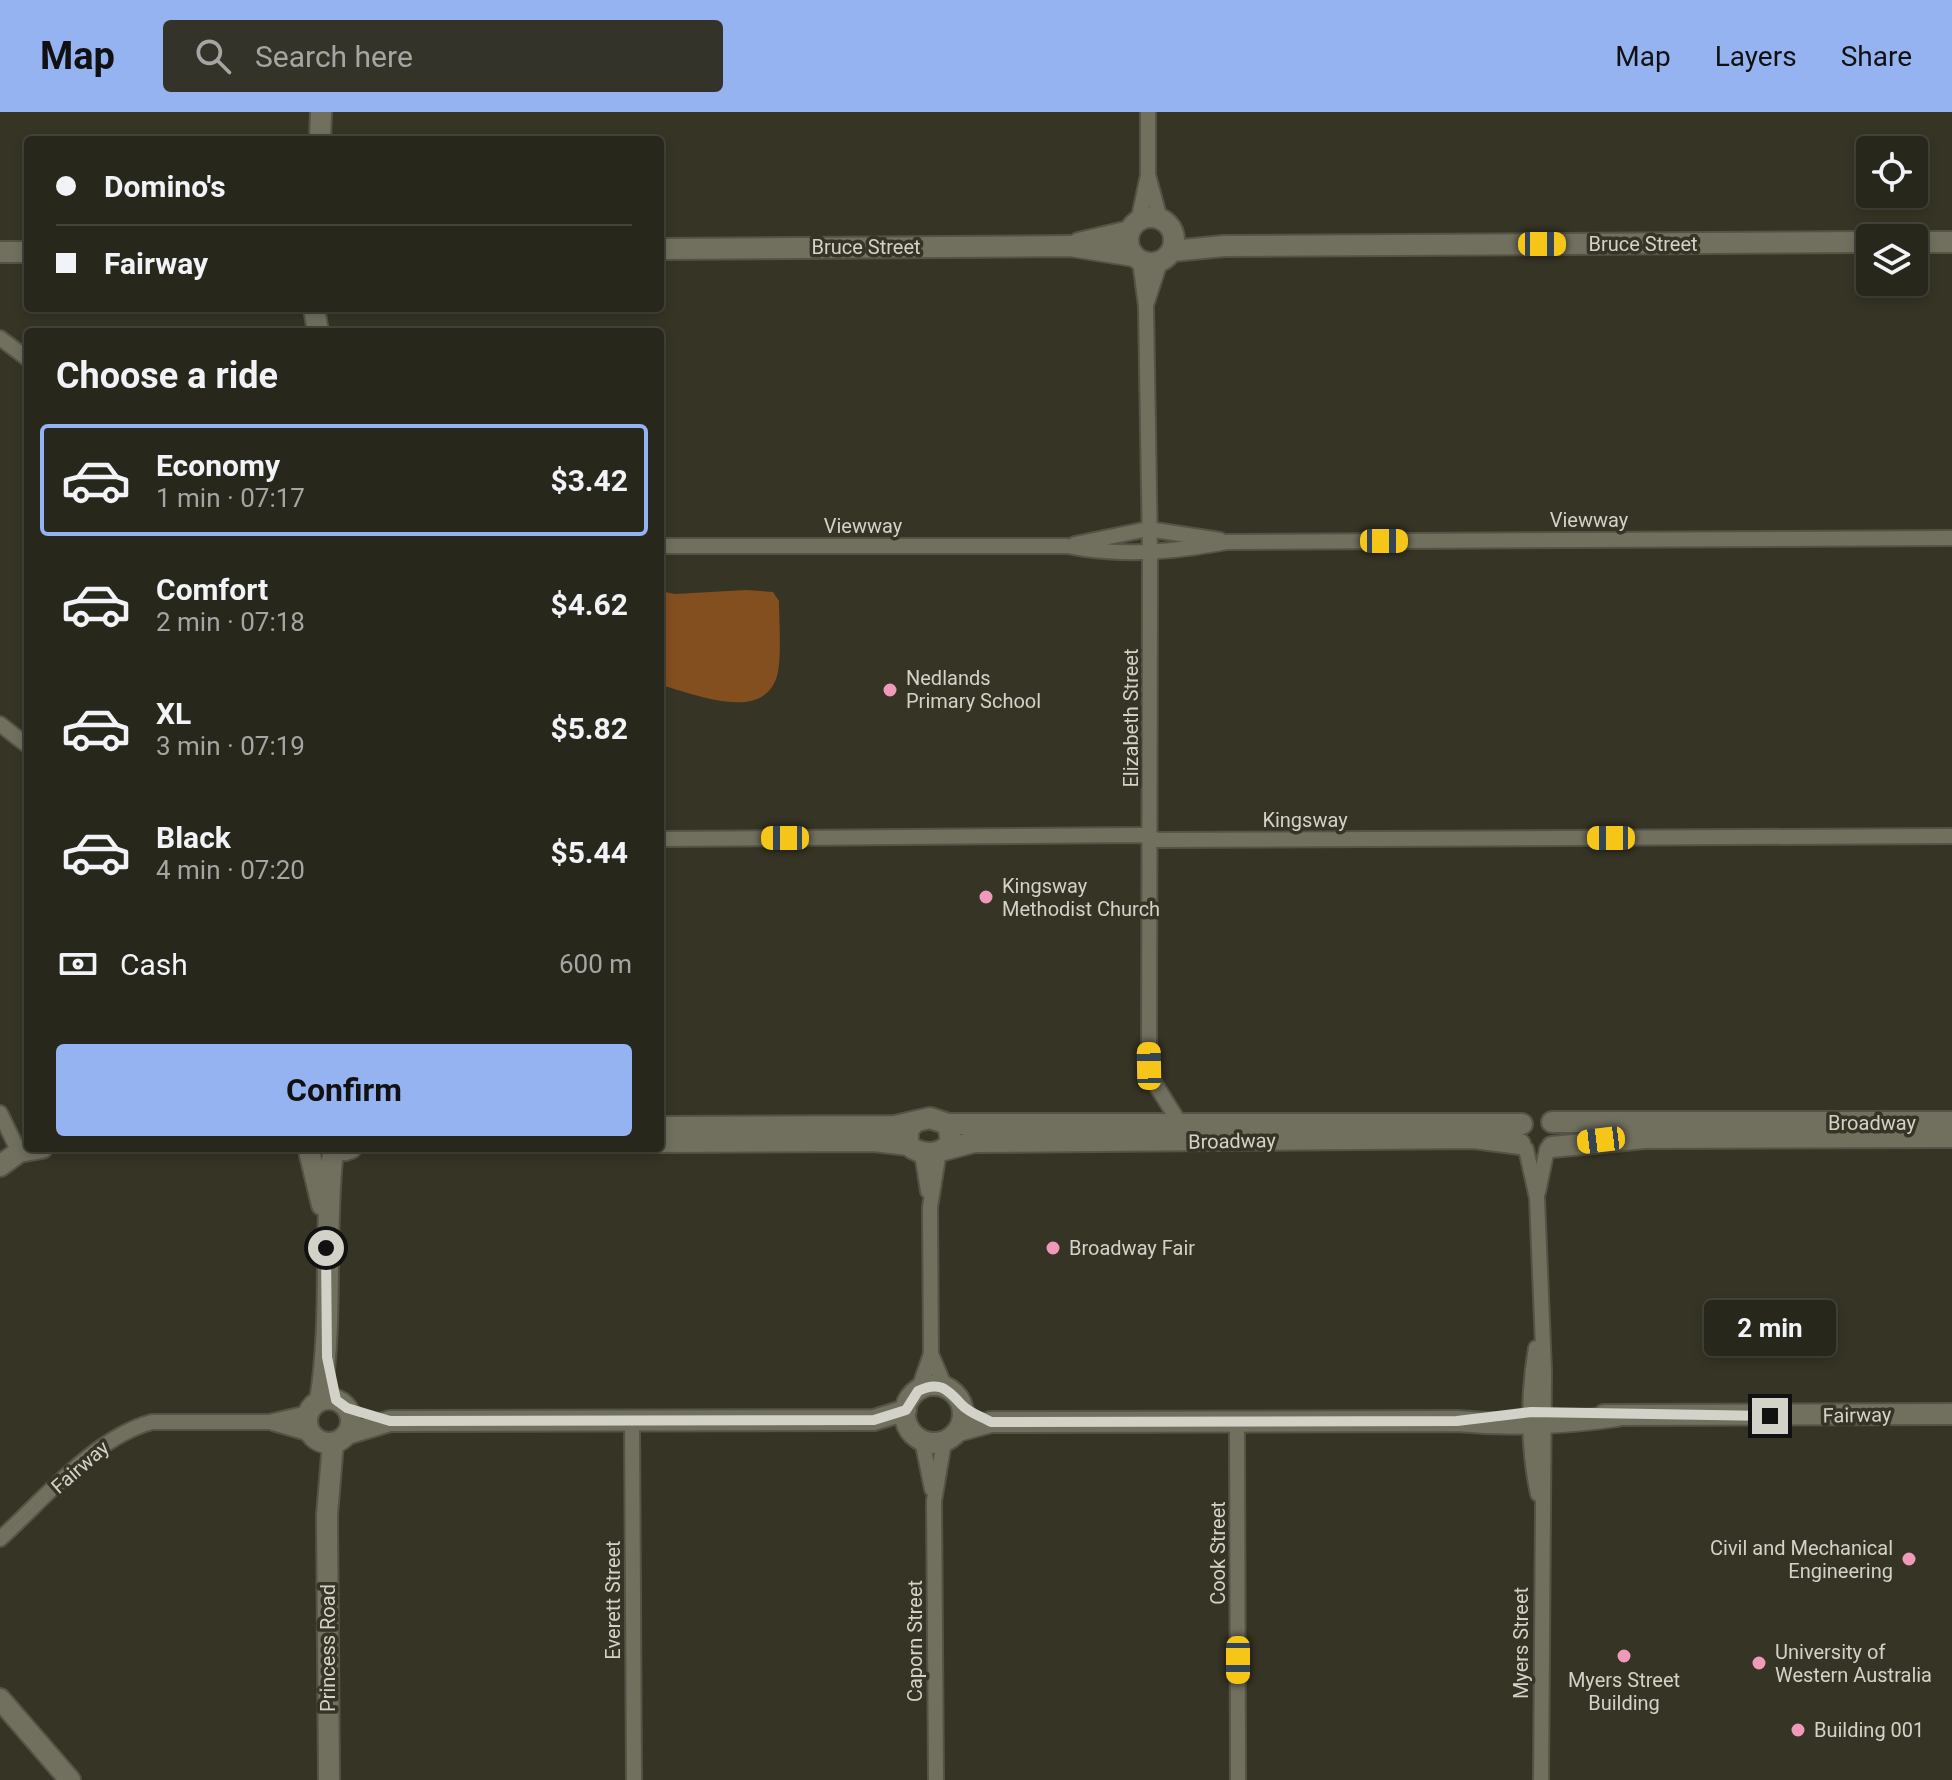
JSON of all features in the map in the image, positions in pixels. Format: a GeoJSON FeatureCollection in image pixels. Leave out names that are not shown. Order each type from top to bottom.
{"type":"FeatureCollection","features":[{"type":"Feature","properties":{"kind":"street"},"geometry":{"type":"LineString","coordinates":[[1148,112],[1148,175],[1156,246],[1129,244],[1148,175]]}},
{"type":"Feature","properties":{"kind":"street","name":"Bruce Street"},"geometry":{"type":"LineString","coordinates":[[1071,246],[1134,226],[1148,217],[1156,246]]}},
{"type":"Feature","properties":{"kind":"street","name":"Bruce Street"},"geometry":{"type":"LineString","coordinates":[[664,249],[1856,242]]}},
{"type":"Feature","properties":{"kind":"street"},"geometry":{"type":"LineString","coordinates":[[1928,242],[1952,242]]}},
{"type":"Feature","properties":{"kind":"street","name":"Elizabeth Street"},"geometry":{"type":"LineString","coordinates":[[1156,246],[1146,306],[1150,553],[1149,1074],[1179,1122]]}},
{"type":"Feature","properties":{"kind":"street"},"geometry":{"type":"LineString","coordinates":[[0,252],[24,252]]}},
{"type":"Feature","properties":{"kind":"street"},"geometry":{"type":"LineString","coordinates":[[0,338],[24,356]]}},
{"type":"Feature","properties":{"kind":"street","name":"Viewway"},"geometry":{"type":"LineString","coordinates":[[1067,546],[1148,529],[1227,542]]}},
{"type":"Feature","properties":{"kind":"street","name":"Viewway"},"geometry":{"type":"LineString","coordinates":[[664,546],[1067,546],[1100,552],[1150,553],[1227,542],[1952,538]]}},
{"type":"Feature","properties":{"kind":"street"},"geometry":{"type":"LineString","coordinates":[[0,724],[24,743]]}},
{"type":"Feature","properties":{"kind":"street","name":"Kingsway"},"geometry":{"type":"LineString","coordinates":[[664,839],[1141,835],[1167,840],[1952,836]]}},
{"type":"Feature","properties":{"kind":"street"},"geometry":{"type":"LineString","coordinates":[[0,1113],[15,1145],[0,1166]]}},
{"type":"Feature","properties":{"kind":"street","name":"Broadway"},"geometry":{"type":"LineString","coordinates":[[913,1124],[930,1118],[948,1124],[1179,1122],[1533,1143],[1645,1138],[1952,1137]]}},
{"type":"Feature","properties":{"kind":"street","name":"Broadway"},"geometry":{"type":"LineString","coordinates":[[1533,1143],[1530,1120],[1952,1122]]}},
{"type":"Feature","properties":{"kind":"street"},"geometry":{"type":"LineString","coordinates":[[1533,1143],[1558,1136],[1552,1122]]}},
{"type":"Feature","properties":{"kind":"street"},"geometry":{"type":"LineString","coordinates":[[664,1127],[913,1124]]}},
{"type":"Feature","properties":{"kind":"street"},"geometry":{"type":"LineString","coordinates":[[913,1124],[908,1130],[928,1150],[931,1354],[918,1391],[906,1410],[916,1437],[951,1437],[962,1406],[945,1387],[931,1354]]}},
{"type":"Feature","properties":{"kind":"street"},"geometry":{"type":"LineString","coordinates":[[928,1150],[951,1142],[948,1124]]}},
{"type":"Feature","properties":{"kind":"street","name":"Broadway"},"geometry":{"type":"LineString","coordinates":[[664,1142],[874,1141],[928,1150],[974,1142],[1474,1138],[1533,1143]]}},
{"type":"Feature","properties":{"kind":"street","name":"Myers Street"},"geometry":{"type":"LineString","coordinates":[[1533,1143],[1539,1330],[1541,1780]]}},
{"type":"Feature","properties":{"kind":"street"},"geometry":{"type":"LineString","coordinates":[[305,1152],[326,1220]]}},
{"type":"Feature","properties":{"kind":"street"},"geometry":{"type":"LineString","coordinates":[[328,1438],[326,1220],[344,1152]]}},
{"type":"Feature","properties":{"kind":"street"},"geometry":{"type":"LineString","coordinates":[[918,1391],[926,1386],[945,1387]]}},
{"type":"Feature","properties":{"kind":"street"},"geometry":{"type":"LineString","coordinates":[[328,1405],[351,1421],[328,1438]]}},
{"type":"Feature","properties":{"kind":"street","name":"Fairway"},"geometry":{"type":"LineString","coordinates":[[269,1422],[328,1405],[390,1421],[874,1420],[906,1410]]}},
{"type":"Feature","properties":{"kind":"street","name":"Fairway"},"geometry":{"type":"LineString","coordinates":[[962,1406],[991,1422]]}},
{"type":"Feature","properties":{"kind":"street","name":"Fairway"},"geometry":{"type":"LineString","coordinates":[[951,1437],[991,1422],[1457,1421],[1617,1416],[1952,1414]]}},
{"type":"Feature","properties":{"kind":"street","name":"Fairway"},"geometry":{"type":"LineString","coordinates":[[874,1420],[916,1437]]}},
{"type":"Feature","properties":{"kind":"street","name":"Fairway"},"geometry":{"type":"LineString","coordinates":[[0,1539],[100,1448],[124,1431],[152,1422],[269,1422],[328,1438],[390,1421]]}},
{"type":"Feature","properties":{"kind":"street","name":"Everett Street"},"geometry":{"type":"LineString","coordinates":[[632,1421],[634,1780]]}},
{"type":"Feature","properties":{"kind":"street","name":"Cook Street"},"geometry":{"type":"LineString","coordinates":[[1237,1421],[1238,1780]]}},
{"type":"Feature","properties":{"kind":"street","name":"Caporn Street"},"geometry":{"type":"LineString","coordinates":[[916,1437],[934,1501]]}},
{"type":"Feature","properties":{"kind":"street","name":"Caporn Street"},"geometry":{"type":"LineString","coordinates":[[936,1780],[934,1501],[951,1437]]}},
{"type":"Feature","properties":{"kind":"street","name":"Princess Road"},"geometry":{"type":"LineString","coordinates":[[328,1438],[329,1780]]}},
{"type":"Feature","properties":{"kind":"street"},"geometry":{"type":"LineString","coordinates":[[0,1699],[70,1780]]}},
{"type":"Feature","properties":{"kind":"shaded area"},"geometry":{"type":"Polygon","coordinates":[[[746,590],[773,592],[779,601],[780,650],[777,676],[769,690],[757,699],[726,702],[664,686],[664,592],[675,594],[746,590]]]}},
{"type":"Feature","properties":{"kind":"place","name":"Nedlands Primary School"},"geometry":{"type":"Point","coordinates":[890,690]}},
{"type":"Feature","properties":{"kind":"place","name":"Kingsway Methodist Church"},"geometry":{"type":"Point","coordinates":[986,897]}},
{"type":"Feature","properties":{"kind":"place","name":"Broadway Fair"},"geometry":{"type":"Point","coordinates":[1053,1248]}},
{"type":"Feature","properties":{"kind":"place","name":"Civil and Mechanical Engineering"},"geometry":{"type":"Point","coordinates":[1909,1559]}},
{"type":"Feature","properties":{"kind":"place","name":"Myers Street Building"},"geometry":{"type":"Point","coordinates":[1624,1656]}},
{"type":"Feature","properties":{"kind":"place","name":"University of Western Australia"},"geometry":{"type":"Point","coordinates":[1759,1663]}},
{"type":"Feature","properties":{"kind":"place","name":"Building 001"},"geometry":{"type":"Point","coordinates":[1798,1730]}},
{"type":"Feature","properties":{"kind":"route"},"geometry":{"type":"LineString","coordinates":[[326,1248],[327,1357],[336,1400],[347,1408],[390,1421],[874,1420],[906,1410],[911,1397],[918,1391],[936,1385],[952,1391],[962,1406],[991,1422],[1457,1421],[1531,1412],[1617,1416],[1770,1416]]}}]}
